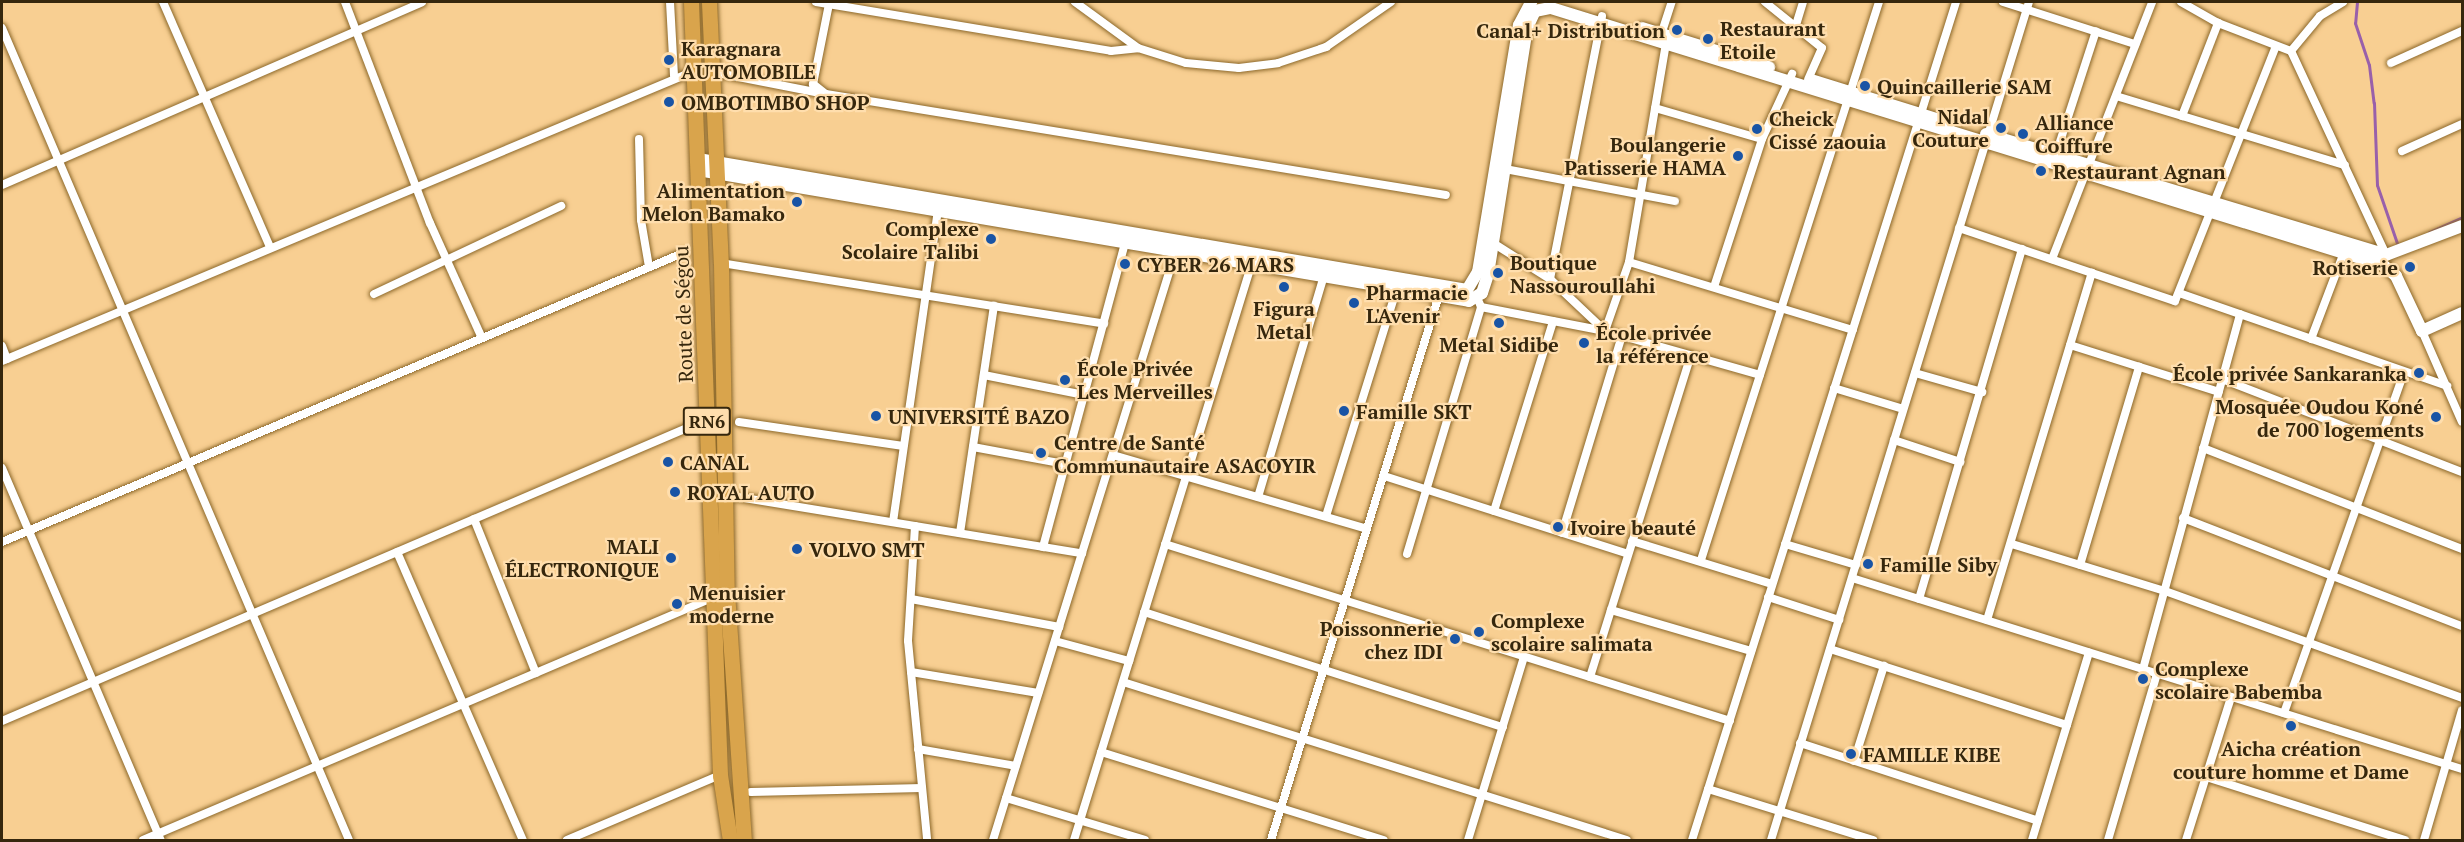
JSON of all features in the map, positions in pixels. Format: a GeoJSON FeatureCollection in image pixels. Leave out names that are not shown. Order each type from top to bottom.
{"type":"FeatureCollection","features":[{"type":"Feature","properties":{"kind":"highway","name":"Route de Ségou"},"geometry":{"type":"LineString","coordinates":[[691,2],[720,775],[730,840]]}},
{"type":"Feature","properties":{"kind":"highway","name":"Route de Ségou"},"geometry":{"type":"LineString","coordinates":[[709,2],[718,167],[726,495],[736,768],[744,840]]}},
{"type":"Feature","properties":{"kind":"street"},"geometry":{"type":"LineString","coordinates":[[163,2],[270,247]]}},
{"type":"Feature","properties":{"kind":"street"},"geometry":{"type":"LineString","coordinates":[[345,2],[446,259],[482,338]]}},
{"type":"Feature","properties":{"kind":"street"},"geometry":{"type":"LineString","coordinates":[[2,184],[422,2]]}},
{"type":"Feature","properties":{"kind":"street"},"geometry":{"type":"LineString","coordinates":[[670,2],[674,76]]}},
{"type":"Feature","properties":{"kind":"street"},"geometry":{"type":"LineString","coordinates":[[816,2],[1111,51],[1138,48],[1213,66],[1278,63],[1326,47],[1391,2]]}},
{"type":"Feature","properties":{"kind":"street"},"geometry":{"type":"LineString","coordinates":[[1075,2],[1138,48]]}},
{"type":"Feature","properties":{"kind":"street"},"geometry":{"type":"LineString","coordinates":[[1558,2],[1601,20],[1662,40],[2213,208],[2391,269],[2463,422]]}},
{"type":"Feature","properties":{"kind":"street"},"geometry":{"type":"LineString","coordinates":[[1605,331],[1629,262],[1655,108],[1662,40],[1672,2]]}},
{"type":"Feature","properties":{"kind":"street"},"geometry":{"type":"LineString","coordinates":[[1765,2],[1822,48],[1808,79]]}},
{"type":"Feature","properties":{"kind":"street"},"geometry":{"type":"LineString","coordinates":[[1796,25],[1803,2]]}},
{"type":"Feature","properties":{"kind":"street"},"geometry":{"type":"LineString","coordinates":[[1701,560],[1879,2]]}},
{"type":"Feature","properties":{"kind":"street"},"geometry":{"type":"LineString","coordinates":[[1692,840],[1956,2]]}},
{"type":"Feature","properties":{"kind":"street"},"geometry":{"type":"LineString","coordinates":[[2003,2],[2028,5],[2097,32],[2136,44]]}},
{"type":"Feature","properties":{"kind":"street"},"geometry":{"type":"LineString","coordinates":[[2052,259],[2089,170],[2152,2]]}},
{"type":"Feature","properties":{"kind":"street"},"geometry":{"type":"LineString","coordinates":[[2181,2],[2218,23],[2275,48],[2291,51]]}},
{"type":"Feature","properties":{"kind":"street"},"geometry":{"type":"LineString","coordinates":[[2291,51],[2320,16],[2343,2]]}},
{"type":"Feature","properties":{"kind":"street"},"geometry":{"type":"LineString","coordinates":[[826,94],[813,84],[830,4]]}},
{"type":"Feature","properties":{"kind":"street"},"geometry":{"type":"LineString","coordinates":[[1532,4],[1601,20]]}},
{"type":"Feature","properties":{"kind":"street"},"geometry":{"type":"LineString","coordinates":[[1476,298],[1485,287],[1532,4]]}},
{"type":"Feature","properties":{"kind":"street"},"geometry":{"type":"LineString","coordinates":[[1407,554],[1427,489],[1476,298],[1478,272],[1519,25],[1532,4]]}},
{"type":"Feature","properties":{"kind":"street"},"geometry":{"type":"LineString","coordinates":[[1771,840],[2028,5]]}},
{"type":"Feature","properties":{"kind":"street"},"geometry":{"type":"LineString","coordinates":[[1550,279],[1601,20]]}},
{"type":"Feature","properties":{"kind":"street"},"geometry":{"type":"LineString","coordinates":[[2182,116],[2218,23]]}},
{"type":"Feature","properties":{"kind":"street"},"geometry":{"type":"LineString","coordinates":[[2,28],[349,840]]}},
{"type":"Feature","properties":{"kind":"street"},"geometry":{"type":"LineString","coordinates":[[2055,154],[2097,32]]}},
{"type":"Feature","properties":{"kind":"street"},"geometry":{"type":"LineString","coordinates":[[2391,63],[2463,32]]}},
{"type":"Feature","properties":{"kind":"street"},"geometry":{"type":"LineString","coordinates":[[1959,228],[2172,300],[2179,293],[2275,48]]}},
{"type":"Feature","properties":{"kind":"street"},"geometry":{"type":"LineString","coordinates":[[2291,51],[2386,255]]}},
{"type":"Feature","properties":{"kind":"street"},"geometry":{"type":"LineString","coordinates":[[2,346],[4,360],[674,76],[692,72]]}},
{"type":"Feature","properties":{"kind":"street"},"geometry":{"type":"LineString","coordinates":[[713,72],[826,94],[1446,195]]}},
{"type":"Feature","properties":{"kind":"street"},"geometry":{"type":"LineString","coordinates":[[1790,78],[1808,79],[1849,96]]}},
{"type":"Feature","properties":{"kind":"street"},"geometry":{"type":"LineString","coordinates":[[1714,287],[1762,139],[1790,78]]}},
{"type":"Feature","properties":{"kind":"street"},"geometry":{"type":"LineString","coordinates":[[2116,96],[2345,165]]}},
{"type":"Feature","properties":{"kind":"street"},"geometry":{"type":"LineString","coordinates":[[1655,108],[1762,139]]}},
{"type":"Feature","properties":{"kind":"street"},"geometry":{"type":"LineString","coordinates":[[2402,151],[2463,124]]}},
{"type":"Feature","properties":{"kind":"street"},"geometry":{"type":"LineString","coordinates":[[639,139],[640,220],[649,267]]}},
{"type":"Feature","properties":{"kind":"street"},"geometry":{"type":"LineString","coordinates":[[1987,139],[2055,154],[2089,170]]}},
{"type":"Feature","properties":{"kind":"street"},"geometry":{"type":"LineString","coordinates":[[698,165],[1454,290],[1553,321],[1605,331],[1760,375]]}},
{"type":"Feature","properties":{"kind":"street"},"geometry":{"type":"LineString","coordinates":[[718,167],[938,211],[1323,279],[1438,298],[1476,298]]}},
{"type":"Feature","properties":{"kind":"street"},"geometry":{"type":"LineString","coordinates":[[1505,169],[1675,201]]}},
{"type":"Feature","properties":{"kind":"street"},"geometry":{"type":"LineString","coordinates":[[374,294],[561,206]]}},
{"type":"Feature","properties":{"kind":"street"},"geometry":{"type":"LineString","coordinates":[[2213,208],[2386,255],[2463,226]]}},
{"type":"Feature","properties":{"kind":"street"},"geometry":{"type":"LineString","coordinates":[[893,522],[938,211]]}},
{"type":"Feature","properties":{"kind":"street"},"geometry":{"type":"LineString","coordinates":[[1493,243],[1550,279],[1605,331]]}},
{"type":"Feature","properties":{"kind":"street"},"geometry":{"type":"LineString","coordinates":[[1043,547],[1125,244]]}},
{"type":"Feature","properties":{"kind":"street"},"geometry":{"type":"LineString","coordinates":[[1919,598],[1982,392],[2022,249]]}},
{"type":"Feature","properties":{"kind":"street"},"geometry":{"type":"LineString","coordinates":[[2311,339],[2344,252]]}},
{"type":"Feature","properties":{"kind":"street"},"geometry":{"type":"LineString","coordinates":[[2,542],[683,253]]}},
{"type":"Feature","properties":{"kind":"street"},"geometry":{"type":"LineString","coordinates":[[993,840],[1082,553],[1116,456],[1175,253]]}},
{"type":"Feature","properties":{"kind":"street"},"geometry":{"type":"LineString","coordinates":[[1629,262],[1852,330]]}},
{"type":"Feature","properties":{"kind":"street"},"geometry":{"type":"LineString","coordinates":[[721,263],[1104,324]]}},
{"type":"Feature","properties":{"kind":"street"},"geometry":{"type":"LineString","coordinates":[[1074,840],[1251,266]]}},
{"type":"Feature","properties":{"kind":"street"},"geometry":{"type":"LineString","coordinates":[[1988,620],[2092,273]]}},
{"type":"Feature","properties":{"kind":"street"},"geometry":{"type":"LineString","coordinates":[[1258,497],[1323,279]]}},
{"type":"Feature","properties":{"kind":"street"},"geometry":{"type":"LineString","coordinates":[[1326,516],[1396,291]]}},
{"type":"Feature","properties":{"kind":"street"},"geometry":{"type":"LineString","coordinates":[[2179,293],[2447,387]]}},
{"type":"Feature","properties":{"kind":"street"},"geometry":{"type":"LineString","coordinates":[[1271,840],[1438,298]]}},
{"type":"Feature","properties":{"kind":"street"},"geometry":{"type":"LineString","coordinates":[[960,533],[994,306]]}},
{"type":"Feature","properties":{"kind":"street"},"geometry":{"type":"LineString","coordinates":[[2422,331],[2463,313]]}},
{"type":"Feature","properties":{"kind":"street"},"geometry":{"type":"LineString","coordinates":[[2143,669],[2240,314]]}},
{"type":"Feature","properties":{"kind":"street"},"geometry":{"type":"LineString","coordinates":[[1494,511],[1553,321]]}},
{"type":"Feature","properties":{"kind":"street"},"geometry":{"type":"LineString","coordinates":[[1562,532],[1622,336]]}},
{"type":"Feature","properties":{"kind":"street"},"geometry":{"type":"LineString","coordinates":[[2070,345],[2219,392]]}},
{"type":"Feature","properties":{"kind":"street"},"geometry":{"type":"LineString","coordinates":[[1590,677],[1691,355]]}},
{"type":"Feature","properties":{"kind":"street"},"geometry":{"type":"LineString","coordinates":[[2080,565],[2139,367]]}},
{"type":"Feature","properties":{"kind":"street"},"geometry":{"type":"LineString","coordinates":[[2284,713],[2404,372]]}},
{"type":"Feature","properties":{"kind":"street"},"geometry":{"type":"LineString","coordinates":[[1915,373],[1982,392]]}},
{"type":"Feature","properties":{"kind":"street"},"geometry":{"type":"LineString","coordinates":[[984,375],[1084,395]]}},
{"type":"Feature","properties":{"kind":"street"},"geometry":{"type":"LineString","coordinates":[[2222,380],[2463,471]]}},
{"type":"Feature","properties":{"kind":"street"},"geometry":{"type":"LineString","coordinates":[[1834,388],[1904,410]]}},
{"type":"Feature","properties":{"kind":"street"},"geometry":{"type":"LineString","coordinates":[[739,422],[903,446]]}},
{"type":"Feature","properties":{"kind":"street"},"geometry":{"type":"LineString","coordinates":[[2,721],[687,428]]}},
{"type":"Feature","properties":{"kind":"street"},"geometry":{"type":"LineString","coordinates":[[1894,440],[1959,462]]}},
{"type":"Feature","properties":{"kind":"street"},"geometry":{"type":"LineString","coordinates":[[973,447],[1065,464]]}},
{"type":"Feature","properties":{"kind":"street"},"geometry":{"type":"LineString","coordinates":[[2204,448],[2463,549]]}},
{"type":"Feature","properties":{"kind":"street"},"geometry":{"type":"LineString","coordinates":[[1116,456],[1367,529]]}},
{"type":"Feature","properties":{"kind":"street"},"geometry":{"type":"LineString","coordinates":[[2,468],[160,837]]}},
{"type":"Feature","properties":{"kind":"street"},"geometry":{"type":"LineString","coordinates":[[1384,476],[1628,554]]}},
{"type":"Feature","properties":{"kind":"street"},"geometry":{"type":"LineString","coordinates":[[726,495],[1082,553]]}},
{"type":"Feature","properties":{"kind":"street"},"geometry":{"type":"LineString","coordinates":[[2183,518],[2463,626]]}},
{"type":"Feature","properties":{"kind":"street"},"geometry":{"type":"LineString","coordinates":[[474,519],[536,673]]}},
{"type":"Feature","properties":{"kind":"street"},"geometry":{"type":"LineString","coordinates":[[915,526],[911,599],[911,672],[927,840]]}},
{"type":"Feature","properties":{"kind":"street"},"geometry":{"type":"LineString","coordinates":[[1632,541],[1701,560],[1772,584]]}},
{"type":"Feature","properties":{"kind":"street"},"geometry":{"type":"LineString","coordinates":[[1165,544],[1730,721]]}},
{"type":"Feature","properties":{"kind":"street"},"geometry":{"type":"LineString","coordinates":[[1785,544],[1856,565]]}},
{"type":"Feature","properties":{"kind":"street"},"geometry":{"type":"LineString","coordinates":[[2012,544],[2165,591],[2463,698]]}},
{"type":"Feature","properties":{"kind":"street"},"geometry":{"type":"LineString","coordinates":[[397,552],[523,840]]}},
{"type":"Feature","properties":{"kind":"street"},"geometry":{"type":"LineString","coordinates":[[1852,578],[2446,764],[2460,765]]}},
{"type":"Feature","properties":{"kind":"street"},"geometry":{"type":"LineString","coordinates":[[1768,597],[1839,620]]}},
{"type":"Feature","properties":{"kind":"street"},"geometry":{"type":"LineString","coordinates":[[143,840],[160,837],[317,766],[712,598]]}},
{"type":"Feature","properties":{"kind":"street"},"geometry":{"type":"LineString","coordinates":[[911,599],[1059,627]]}},
{"type":"Feature","properties":{"kind":"street"},"geometry":{"type":"LineString","coordinates":[[1611,610],[1751,651]]}},
{"type":"Feature","properties":{"kind":"street"},"geometry":{"type":"LineString","coordinates":[[1144,612],[1503,727]]}},
{"type":"Feature","properties":{"kind":"street"},"geometry":{"type":"LineString","coordinates":[[1055,641],[1129,661]]}},
{"type":"Feature","properties":{"kind":"street"},"geometry":{"type":"LineString","coordinates":[[1830,649],[2067,724]]}},
{"type":"Feature","properties":{"kind":"street"},"geometry":{"type":"LineString","coordinates":[[2032,840],[2089,652]]}},
{"type":"Feature","properties":{"kind":"street"},"geometry":{"type":"LineString","coordinates":[[1468,840],[1524,657]]}},
{"type":"Feature","properties":{"kind":"street"},"geometry":{"type":"LineString","coordinates":[[1854,761],[1884,666]]}},
{"type":"Feature","properties":{"kind":"street"},"geometry":{"type":"LineString","coordinates":[[911,672],[1038,693]]}},
{"type":"Feature","properties":{"kind":"street"},"geometry":{"type":"LineString","coordinates":[[2108,840],[2157,674]]}},
{"type":"Feature","properties":{"kind":"street"},"geometry":{"type":"LineString","coordinates":[[1123,682],[1627,840]]}},
{"type":"Feature","properties":{"kind":"street"},"geometry":{"type":"LineString","coordinates":[[2186,840],[2231,697]]}},
{"type":"Feature","properties":{"kind":"street"},"geometry":{"type":"LineString","coordinates":[[2424,840],[2463,710]]}},
{"type":"Feature","properties":{"kind":"street"},"geometry":{"type":"LineString","coordinates":[[1800,743],[2038,821]]}},
{"type":"Feature","properties":{"kind":"street"},"geometry":{"type":"LineString","coordinates":[[918,749],[1016,766]]}},
{"type":"Feature","properties":{"kind":"street"},"geometry":{"type":"LineString","coordinates":[[1101,752],[1384,840]]}},
{"type":"Feature","properties":{"kind":"street"},"geometry":{"type":"LineString","coordinates":[[567,840],[720,775]]}},
{"type":"Feature","properties":{"kind":"street"},"geometry":{"type":"LineString","coordinates":[[2206,777],[2405,840]]}},
{"type":"Feature","properties":{"kind":"street"},"geometry":{"type":"LineString","coordinates":[[751,792],[922,788]]}},
{"type":"Feature","properties":{"kind":"street"},"geometry":{"type":"LineString","coordinates":[[1708,789],[1873,840]]}},
{"type":"Feature","properties":{"kind":"street"},"geometry":{"type":"LineString","coordinates":[[1006,798],[1145,840]]}},
{"type":"Feature","properties":{"kind":"waterway"},"geometry":{"type":"LineString","coordinates":[[2357,2],[2355,23],[2369,65],[2374,103],[2377,185],[2398,246]]}},
{"type":"Feature","properties":{"kind":"waterway"},"geometry":{"type":"LineString","coordinates":[[2429,232],[2462,217]]}},
{"type":"Feature","properties":{"kind":"place","name":"Canal+ Distribution"},"geometry":{"type":"Point","coordinates":[1677,30]}},
{"type":"Feature","properties":{"kind":"place","name":"Restaurant Etoile"},"geometry":{"type":"Point","coordinates":[1708,39]}},
{"type":"Feature","properties":{"kind":"place","name":"Karagnara AUTOMOBILE"},"geometry":{"type":"Point","coordinates":[669,60]}},
{"type":"Feature","properties":{"kind":"place","name":"Quincaillerie SAM"},"geometry":{"type":"Point","coordinates":[1865,86]}},
{"type":"Feature","properties":{"kind":"place","name":"OMBOTIMBO SHOP"},"geometry":{"type":"Point","coordinates":[669,102]}},
{"type":"Feature","properties":{"kind":"place","name":"Nidal Couture"},"geometry":{"type":"Point","coordinates":[2001,128]}},
{"type":"Feature","properties":{"kind":"place","name":"Cheick Cissé zaouia"},"geometry":{"type":"Point","coordinates":[1757,129]}},
{"type":"Feature","properties":{"kind":"place","name":"Alliance Coiffure"},"geometry":{"type":"Point","coordinates":[2023,134]}},
{"type":"Feature","properties":{"kind":"place","name":"Boulangerie Patisserie HAMA"},"geometry":{"type":"Point","coordinates":[1738,156]}},
{"type":"Feature","properties":{"kind":"place","name":"Restaurant Agnan"},"geometry":{"type":"Point","coordinates":[2041,171]}},
{"type":"Feature","properties":{"kind":"place","name":"Alimentation Melon Bamako"},"geometry":{"type":"Point","coordinates":[797,202]}},
{"type":"Feature","properties":{"kind":"place","name":"Complexe Scolaire Talibi"},"geometry":{"type":"Point","coordinates":[991,239]}},
{"type":"Feature","properties":{"kind":"place","name":"CYBER 26 MARS"},"geometry":{"type":"Point","coordinates":[1125,264]}},
{"type":"Feature","properties":{"kind":"place","name":"Rotiserie"},"geometry":{"type":"Point","coordinates":[2410,267]}},
{"type":"Feature","properties":{"kind":"place","name":"Boutique Nassouroullahi"},"geometry":{"type":"Point","coordinates":[1498,273]}},
{"type":"Feature","properties":{"kind":"place","name":"Figura Metal"},"geometry":{"type":"Point","coordinates":[1284,287]}},
{"type":"Feature","properties":{"kind":"place","name":"Pharmacie L'Avenir"},"geometry":{"type":"Point","coordinates":[1354,303]}},
{"type":"Feature","properties":{"kind":"place","name":"Metal Sidibe"},"geometry":{"type":"Point","coordinates":[1499,323]}},
{"type":"Feature","properties":{"kind":"place","name":"École privée la référence"},"geometry":{"type":"Point","coordinates":[1584,343]}},
{"type":"Feature","properties":{"kind":"place","name":"École privée Sankaranka"},"geometry":{"type":"Point","coordinates":[2419,373]}},
{"type":"Feature","properties":{"kind":"place","name":"École Privée Les Merveilles"},"geometry":{"type":"Point","coordinates":[1065,380]}},
{"type":"Feature","properties":{"kind":"place","name":"Famille SKT"},"geometry":{"type":"Point","coordinates":[1344,411]}},
{"type":"Feature","properties":{"kind":"place","name":"UNIVERSITÉ BAZO"},"geometry":{"type":"Point","coordinates":[876,416]}},
{"type":"Feature","properties":{"kind":"place","name":"Mosquée Oudou Koné de 700 logements"},"geometry":{"type":"Point","coordinates":[2436,417]}},
{"type":"Feature","properties":{"kind":"place","name":"Centre de Santé Communautaire ASACOYIR"},"geometry":{"type":"Point","coordinates":[1041,453]}},
{"type":"Feature","properties":{"kind":"place","name":"CANAL"},"geometry":{"type":"Point","coordinates":[668,462]}},
{"type":"Feature","properties":{"kind":"place","name":"ROYAL AUTO"},"geometry":{"type":"Point","coordinates":[675,492]}},
{"type":"Feature","properties":{"kind":"place","name":"Ivoire beauté"},"geometry":{"type":"Point","coordinates":[1558,527]}},
{"type":"Feature","properties":{"kind":"place","name":"VOLVO SMT"},"geometry":{"type":"Point","coordinates":[797,549]}},
{"type":"Feature","properties":{"kind":"place","name":"MALI ÉLECTRONIQUE"},"geometry":{"type":"Point","coordinates":[671,558]}},
{"type":"Feature","properties":{"kind":"place","name":"Famille Siby"},"geometry":{"type":"Point","coordinates":[1868,564]}},
{"type":"Feature","properties":{"kind":"place","name":"Menuisier moderne"},"geometry":{"type":"Point","coordinates":[677,604]}},
{"type":"Feature","properties":{"kind":"place","name":"Complexe scolaire salimata"},"geometry":{"type":"Point","coordinates":[1479,632]}},
{"type":"Feature","properties":{"kind":"place","name":"Poissonnerie chez IDI"},"geometry":{"type":"Point","coordinates":[1455,639]}},
{"type":"Feature","properties":{"kind":"place","name":"Complexe scolaire Babemba"},"geometry":{"type":"Point","coordinates":[2143,679]}},
{"type":"Feature","properties":{"kind":"place","name":"Aicha création couture homme et Dame"},"geometry":{"type":"Point","coordinates":[2291,726]}},
{"type":"Feature","properties":{"kind":"place","name":"FAMILLE KIBE"},"geometry":{"type":"Point","coordinates":[1851,754]}}]}
